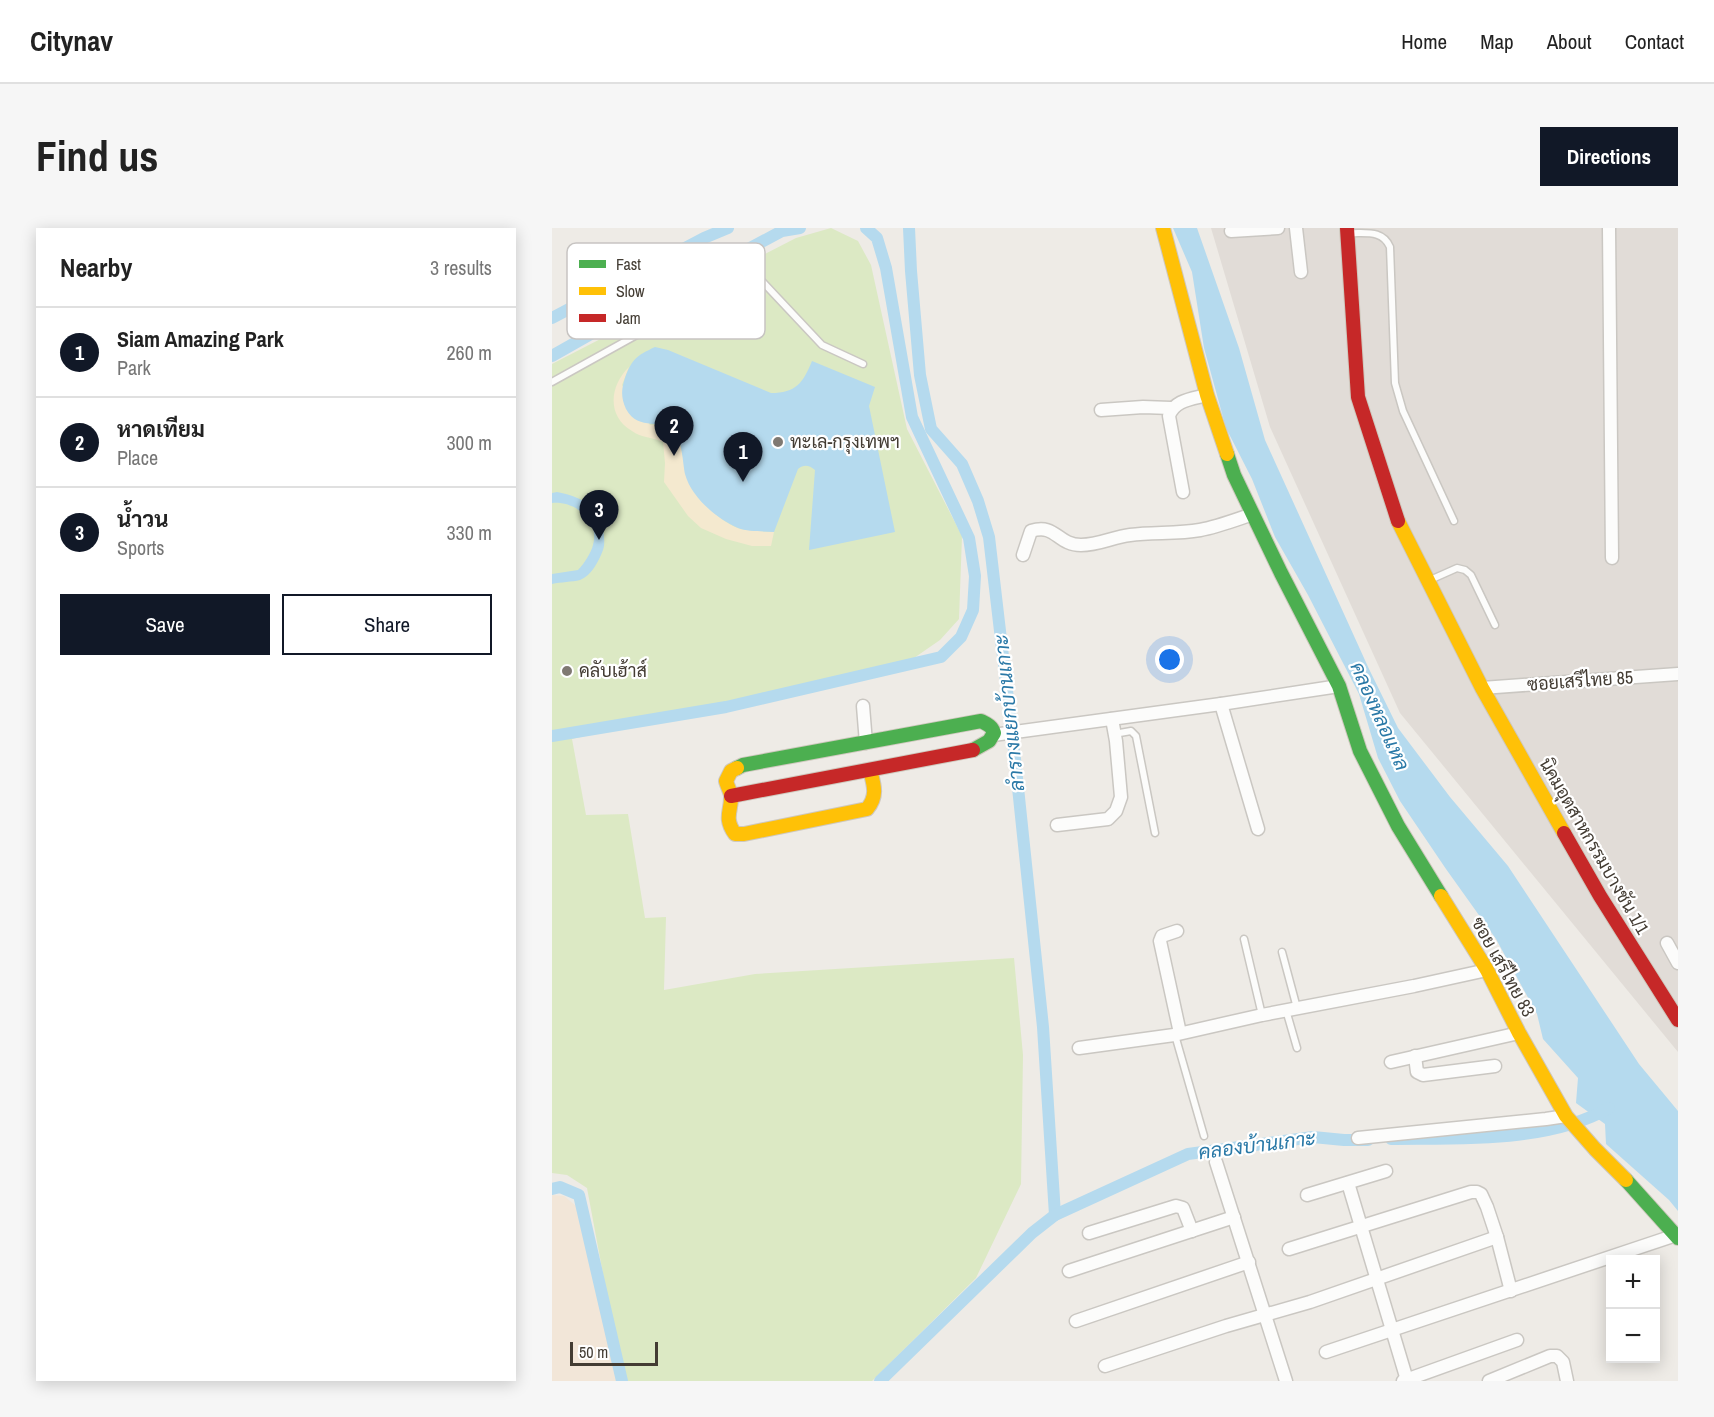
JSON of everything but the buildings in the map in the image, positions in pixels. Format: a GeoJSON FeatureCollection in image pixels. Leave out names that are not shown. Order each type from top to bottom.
{"type":"FeatureCollection","features":[{"type":"Feature","properties":{"kind":"street","name":"ซอย เสรีไทย 83"},"geometry":{"type":"LineString","coordinates":[[1163,228],[1206,395],[1234,475],[1281,573],[1340,686],[1360,751],[1377,786],[1398,826],[1487,970],[1519,1033],[1573,1123],[1677,1237]]}},
{"type":"Feature","properties":{"kind":"street"},"geometry":{"type":"LineString","coordinates":[[1231,231],[1278,228]]}},
{"type":"Feature","properties":{"kind":"street"},"geometry":{"type":"LineString","coordinates":[[1296,228],[1301,272]]}},
{"type":"Feature","properties":{"kind":"street"},"geometry":{"type":"LineString","coordinates":[[1609,228],[1612,558]]}},
{"type":"Feature","properties":{"kind":"street","name":"นิคมอุตสาหกรรมบางชัน 1/1"},"geometry":{"type":"LineString","coordinates":[[1347,231],[1358,397],[1396,517],[1482,688],[1600,896],[1673,1003],[1678,1020]]}},
{"type":"Feature","properties":{"kind":"street"},"geometry":{"type":"LineString","coordinates":[[1183,492],[1169,416],[1172,408],[1178,403],[1206,395]]}},
{"type":"Feature","properties":{"kind":"street"},"geometry":{"type":"LineString","coordinates":[[1101,410],[1143,407],[1172,408]]}},
{"type":"Feature","properties":{"kind":"street"},"geometry":{"type":"LineString","coordinates":[[1023,555],[1031,531],[1037,529],[1046,528],[1062,541],[1080,545],[1104,543],[1129,535],[1202,530],[1253,514]]}},
{"type":"Feature","properties":{"kind":"street","name":"ซอยเสรีไทย 85"},"geometry":{"type":"LineString","coordinates":[[1482,688],[1678,674]]}},
{"type":"Feature","properties":{"kind":"street"},"geometry":{"type":"LineString","coordinates":[[731,796],[972,750],[984,746],[998,734],[1340,686]]}},
{"type":"Feature","properties":{"kind":"street"},"geometry":{"type":"LineString","coordinates":[[1221,704],[1258,829]]}},
{"type":"Feature","properties":{"kind":"street"},"geometry":{"type":"LineString","coordinates":[[863,706],[866,743]]}},
{"type":"Feature","properties":{"kind":"street"},"geometry":{"type":"LineString","coordinates":[[1057,825],[1108,819],[1116,810],[1121,797],[1112,719]]}},
{"type":"Feature","properties":{"kind":"street"},"geometry":{"type":"LineString","coordinates":[[870,770],[875,797],[867,809],[744,834],[735,834],[730,827],[728,812],[731,796],[726,781],[731,771],[743,765],[981,721],[987,723],[998,734]]}},
{"type":"Feature","properties":{"kind":"street"},"geometry":{"type":"LineString","coordinates":[[1177,1034],[1160,941],[1162,936],[1178,931]]}},
{"type":"Feature","properties":{"kind":"street"},"geometry":{"type":"LineString","coordinates":[[1667,943],[1678,963]]}},
{"type":"Feature","properties":{"kind":"street"},"geometry":{"type":"LineString","coordinates":[[1079,1048],[1177,1034],[1262,1014],[1487,970]]}},
{"type":"Feature","properties":{"kind":"street"},"geometry":{"type":"LineString","coordinates":[[1390,1062],[1519,1033]]}},
{"type":"Feature","properties":{"kind":"street"},"geometry":{"type":"LineString","coordinates":[[1415,1056],[1416,1072],[1423,1076],[1495,1066]]}},
{"type":"Feature","properties":{"kind":"street"},"geometry":{"type":"LineString","coordinates":[[1358,1138],[1546,1119],[1573,1123]]}},
{"type":"Feature","properties":{"kind":"street"},"geometry":{"type":"LineString","coordinates":[[1216,1162],[1286,1381]]}},
{"type":"Feature","properties":{"kind":"street"},"geometry":{"type":"LineString","coordinates":[[1307,1195],[1386,1171]]}},
{"type":"Feature","properties":{"kind":"street"},"geometry":{"type":"LineString","coordinates":[[1348,1183],[1405,1380],[1517,1340]]}},
{"type":"Feature","properties":{"kind":"street"},"geometry":{"type":"LineString","coordinates":[[1289,1249],[1471,1192],[1478,1192],[1484,1200],[1497,1237],[1511,1291]]}},
{"type":"Feature","properties":{"kind":"street"},"geometry":{"type":"LineString","coordinates":[[1089,1233],[1176,1206],[1183,1208],[1192,1231]]}},
{"type":"Feature","properties":{"kind":"street"},"geometry":{"type":"LineString","coordinates":[[1069,1271],[1234,1217]]}},
{"type":"Feature","properties":{"kind":"street"},"geometry":{"type":"LineString","coordinates":[[1105,1366],[1226,1326],[1310,1302],[1497,1237]]}},
{"type":"Feature","properties":{"kind":"street"},"geometry":{"type":"LineString","coordinates":[[1326,1352],[1677,1237]]}},
{"type":"Feature","properties":{"kind":"street"},"geometry":{"type":"LineString","coordinates":[[1076,1321],[1249,1262]]}},
{"type":"Feature","properties":{"kind":"street"},"geometry":{"type":"LineString","coordinates":[[1490,1381],[1550,1356],[1557,1356],[1563,1362],[1567,1381]]}},
{"type":"Feature","properties":{"kind":"lane"},"geometry":{"type":"LineString","coordinates":[[1347,231],[1379,235],[1386,239],[1390,247],[1395,382],[1403,411],[1455,521]]}},
{"type":"Feature","properties":{"kind":"lane"},"geometry":{"type":"LineString","coordinates":[[765,284],[822,345],[863,364]]}},
{"type":"Feature","properties":{"kind":"lane"},"geometry":{"type":"LineString","coordinates":[[552,382],[629,339]]}},
{"type":"Feature","properties":{"kind":"lane"},"geometry":{"type":"LineString","coordinates":[[1428,581],[1457,568],[1465,570],[1471,575],[1495,625]]}},
{"type":"Feature","properties":{"kind":"lane"},"geometry":{"type":"LineString","coordinates":[[1114,734],[1131,732],[1136,736],[1155,833]]}},
{"type":"Feature","properties":{"kind":"lane"},"geometry":{"type":"LineString","coordinates":[[1244,939],[1262,1014]]}},
{"type":"Feature","properties":{"kind":"lane"},"geometry":{"type":"LineString","coordinates":[[1282,952],[1297,1048]]}},
{"type":"Feature","properties":{"kind":"lane"},"geometry":{"type":"LineString","coordinates":[[1177,1034],[1204,1136]]}},
{"type":"Feature","properties":{"kind":"shaded area"},"geometry":{"type":"Polygon","coordinates":[[[1211,228],[1678,228],[1678,1052],[1400,713],[1270,427],[1211,228]]]}},
{"type":"Feature","properties":{"kind":"shaded area"},"geometry":{"type":"Polygon","coordinates":[[[552,1195],[564,1196],[588,1216],[620,1381],[552,1381],[552,1195]]]}},
{"type":"Feature","properties":{"kind":"green space"},"geometry":{"type":"Polygon","coordinates":[[[831,228],[858,241],[871,265],[907,429],[962,536],[959,619],[940,640],[914,658],[572,739],[586,815],[628,814],[645,918],[666,917],[664,990],[755,974],[1014,958],[1023,1055],[1021,1184],[976,1278],[872,1381],[623,1381],[587,1188],[567,1175],[552,1173],[552,364],[600,339],[765,339],[765,254],[796,238],[831,228]]]}},
{"type":"Feature","properties":{"kind":"sand"},"geometry":{"type":"Polygon","coordinates":[[[629,367],[622,385],[650,425],[663,426],[672,431],[677,438],[689,482],[694,491],[715,514],[735,527],[774,532],[771,546],[752,546],[726,539],[701,528],[688,516],[664,482],[663,442],[636,433],[624,425],[618,417],[615,409],[615,391],[618,382],[629,367]]]}},
{"type":"Feature","properties":{"kind":"water","name":"คลองหลอแหล"},"geometry":{"type":"Polygon","coordinates":[[[1173,228],[1197,228],[1239,348],[1265,440],[1398,728],[1450,797],[1508,866],[1639,1064],[1678,1111],[1678,1211],[1669,1200],[1606,1144],[1605,1124],[1576,1103],[1578,1078],[1543,1039],[1537,1014],[1496,939],[1400,801],[1378,758],[1359,694],[1275,537],[1252,479],[1226,428],[1204,348],[1192,272],[1173,228]]]}},
{"type":"Feature","properties":{"kind":"water","name":"ทะเล-กรุงเทพฯ"},"geometry":{"type":"Polygon","coordinates":[[[655,347],[668,350],[771,393],[793,389],[802,381],[812,361],[875,387],[869,406],[895,532],[809,550],[815,470],[807,466],[798,469],[774,532],[742,529],[714,513],[699,499],[688,483],[680,442],[676,434],[665,426],[637,420],[631,416],[624,405],[623,386],[630,366],[639,356],[655,347]]]}},
{"type":"Feature","properties":{"kind":"water"},"geometry":{"type":"Polygon","coordinates":[[[557,492],[580,499],[596,509],[602,521],[604,543],[599,559],[588,575],[580,580],[552,584],[552,574],[580,568],[591,551],[594,536],[593,528],[584,514],[569,505],[552,503],[552,493],[557,492]]]}},
{"type":"Feature","properties":{"kind":"waterway"},"geometry":{"type":"LineString","coordinates":[[694,243],[728,228]]}},
{"type":"Feature","properties":{"kind":"waterway"},"geometry":{"type":"LineString","coordinates":[[760,243],[782,231],[800,228]]}},
{"type":"Feature","properties":{"kind":"waterway"},"geometry":{"type":"LineString","coordinates":[[552,736],[726,707],[941,657],[961,637],[973,610],[975,576],[969,538],[912,417],[886,268],[877,238],[866,228]]}},
{"type":"Feature","properties":{"kind":"waterway","name":"ลำรางแยกบ้านเกาะ"},"geometry":{"type":"LineString","coordinates":[[909,228],[920,375],[931,429],[962,464],[978,501],[989,537],[1043,1027],[1055,1215]]}},
{"type":"Feature","properties":{"kind":"waterway"},"geometry":{"type":"LineString","coordinates":[[552,318],[567,310]]}},
{"type":"Feature","properties":{"kind":"waterway"},"geometry":{"type":"LineString","coordinates":[[552,356],[582,339]]}},
{"type":"Feature","properties":{"kind":"waterway","name":"คลองบ้านเกาะ"},"geometry":{"type":"LineString","coordinates":[[1391,1139],[1474,1138],[1531,1133],[1585,1119],[1609,1108]]}},
{"type":"Feature","properties":{"kind":"waterway","name":"คลองบ้านเกาะ"},"geometry":{"type":"LineString","coordinates":[[880,1381],[1032,1233],[1055,1215],[1188,1154],[1313,1137],[1368,1140]]}},
{"type":"Feature","properties":{"kind":"waterway"},"geometry":{"type":"LineString","coordinates":[[552,1189],[560,1187],[579,1195],[622,1381]]}},
{"type":"Feature","properties":{"kind":"traffic: fast"},"geometry":{"type":"LineString","coordinates":[[1227,454],[1234,475],[1281,573],[1339,686],[1360,751],[1398,826],[1441,896]]}},
{"type":"Feature","properties":{"kind":"traffic: fast"},"geometry":{"type":"LineString","coordinates":[[737,768],[743,765],[981,721],[991,727],[994,733],[989,741],[973,750]]}},
{"type":"Feature","properties":{"kind":"traffic: fast"},"geometry":{"type":"LineString","coordinates":[[1626,1180],[1678,1238]]}},
{"type":"Feature","properties":{"kind":"traffic: slow"},"geometry":{"type":"LineString","coordinates":[[1163,228],[1207,395],[1227,454]]}},
{"type":"Feature","properties":{"kind":"traffic: slow"},"geometry":{"type":"LineString","coordinates":[[1398,521],[1482,688],[1564,833]]}},
{"type":"Feature","properties":{"kind":"traffic: slow"},"geometry":{"type":"LineString","coordinates":[[737,768],[731,771],[726,781],[731,795],[729,823],[735,834],[867,809],[874,795],[870,770]]}},
{"type":"Feature","properties":{"kind":"traffic: slow"},"geometry":{"type":"LineString","coordinates":[[1441,896],[1487,970],[1519,1033],[1566,1116],[1626,1180]]}},
{"type":"Feature","properties":{"kind":"traffic: jam"},"geometry":{"type":"LineString","coordinates":[[1347,228],[1358,397],[1398,521]]}},
{"type":"Feature","properties":{"kind":"traffic: jam"},"geometry":{"type":"LineString","coordinates":[[731,796],[973,750]]}},
{"type":"Feature","properties":{"kind":"traffic: jam"},"geometry":{"type":"LineString","coordinates":[[1564,833],[1600,896],[1678,1020]]}},
{"type":"Feature","properties":{"kind":"place","name":"ทะเล-กรุงเทพฯ"},"geometry":{"type":"Point","coordinates":[778,442]}},
{"type":"Feature","properties":{"kind":"place","name":"หาดเทียม"},"geometry":{"type":"Point","coordinates":[674,456]}},
{"type":"Feature","properties":{"kind":"place","name":"Siam Amazing Park"},"geometry":{"type":"Point","coordinates":[743,482]}},
{"type":"Feature","properties":{"kind":"place","name":"น้ำวน"},"geometry":{"type":"Point","coordinates":[599,540]}},
{"type":"Feature","properties":{"kind":"place","name":"คลับเฮ้าส์"},"geometry":{"type":"Point","coordinates":[567,671]}}]}
